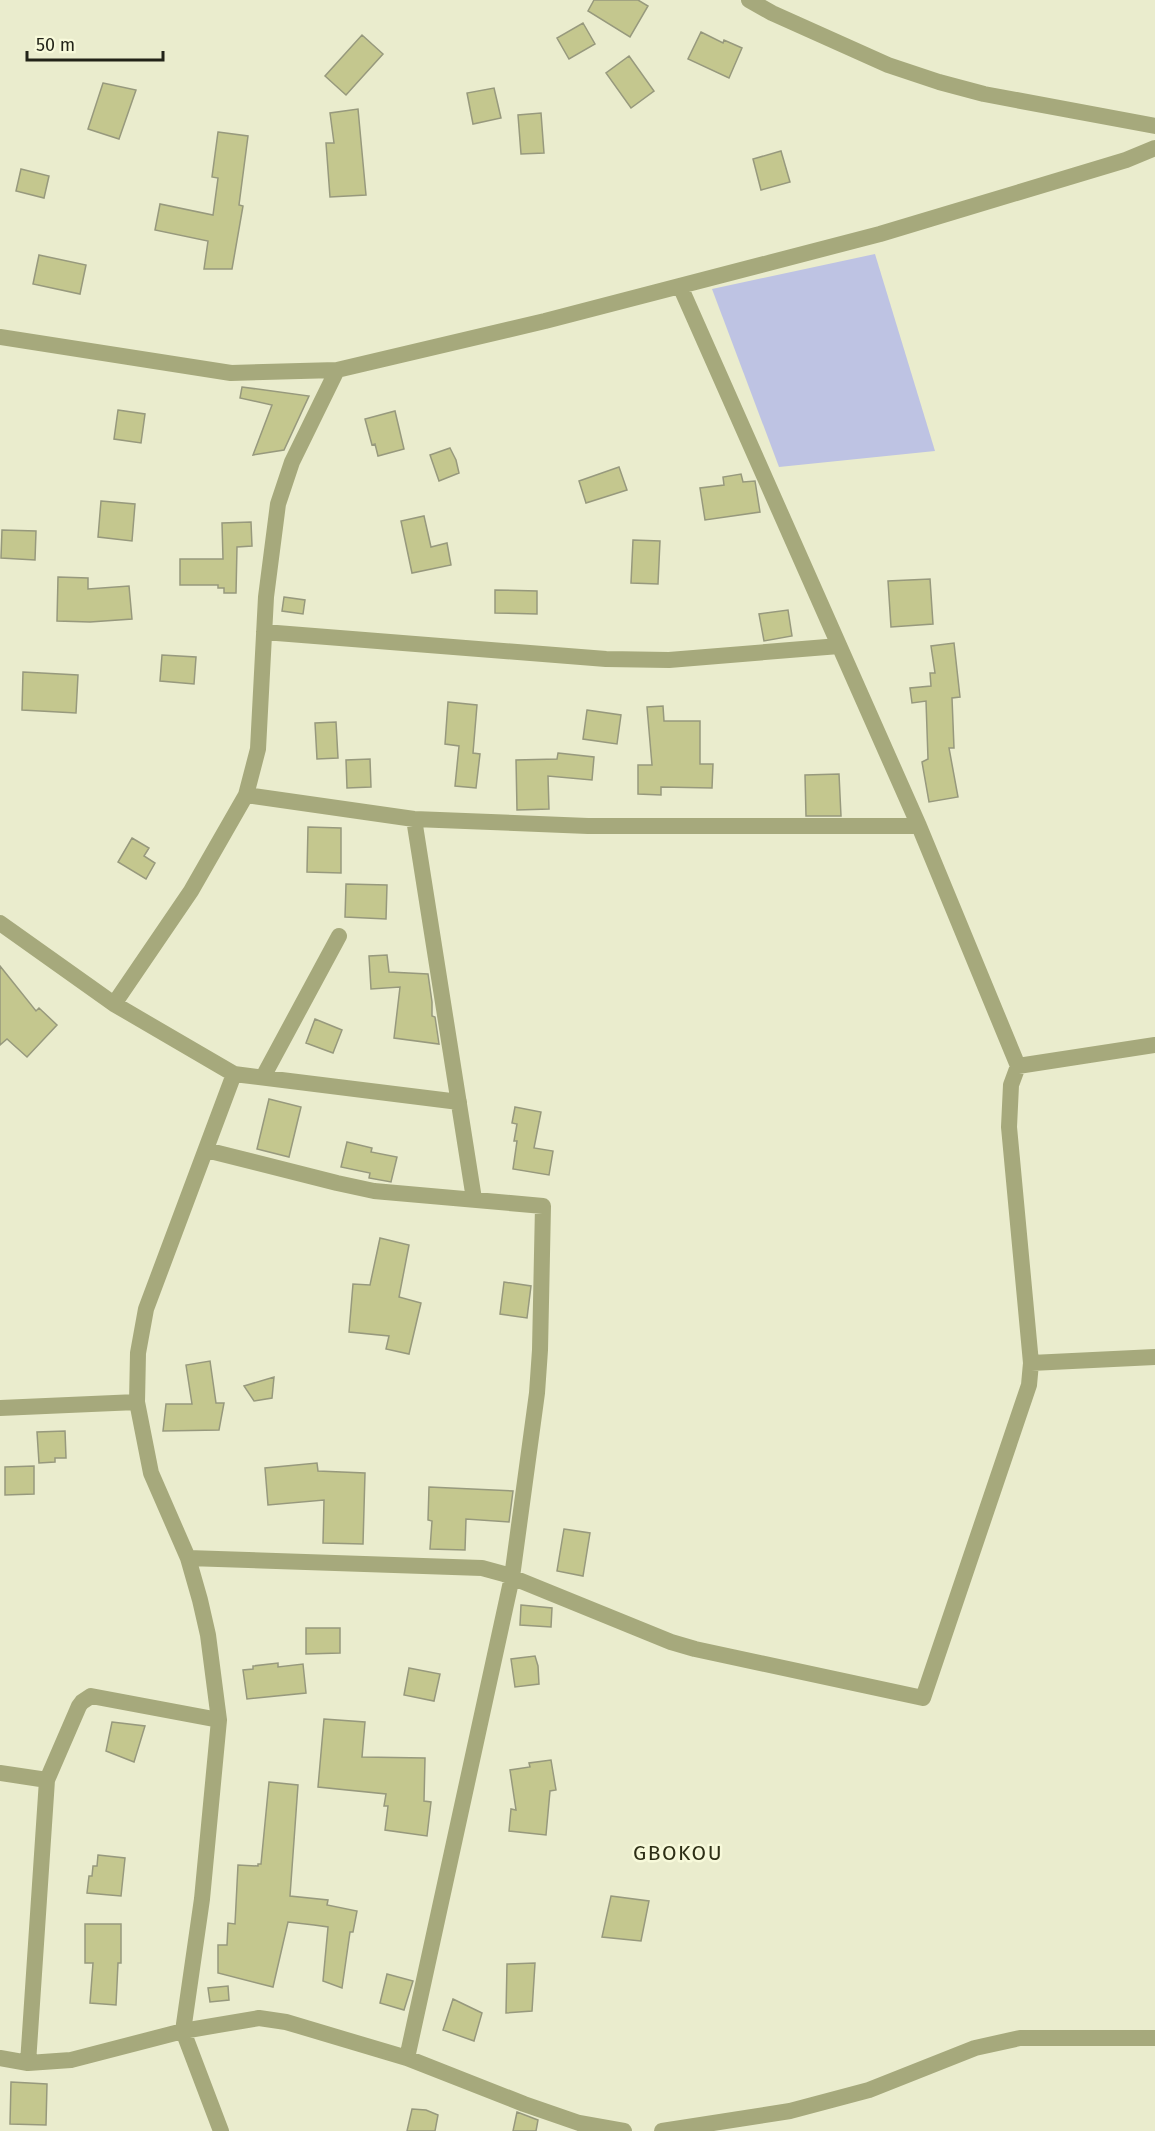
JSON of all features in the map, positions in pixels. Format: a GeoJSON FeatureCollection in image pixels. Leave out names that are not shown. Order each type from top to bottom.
{"type":"FeatureCollection","features":[{"type":"Feature","properties":{"kind":"street"},"geometry":{"type":"LineString","coordinates":[[749,0],[888,65],[939,82],[1155,126]]}},
{"type":"Feature","properties":{"kind":"street"},"geometry":{"type":"LineString","coordinates":[[0,337],[231,373],[337,370],[545,321],[880,234],[1126,160],[1155,148]]}},
{"type":"Feature","properties":{"kind":"street"},"geometry":{"type":"LineString","coordinates":[[188,1557],[482,1568],[512,1577],[687,1647],[923,1698],[1029,1385],[1031,1363],[1010,1127],[1011,1084],[1018,1066],[919,826],[680,286]]}},
{"type":"Feature","properties":{"kind":"street"},"geometry":{"type":"LineString","coordinates":[[114,1004],[191,891],[246,795],[258,748],[266,597],[278,504],[292,462],[337,370]]}},
{"type":"Feature","properties":{"kind":"street"},"geometry":{"type":"LineString","coordinates":[[264,632],[606,659],[669,660],[839,646]]}},
{"type":"Feature","properties":{"kind":"street"},"geometry":{"type":"LineString","coordinates":[[246,795],[414,819],[588,826],[919,826]]}},
{"type":"Feature","properties":{"kind":"street"},"geometry":{"type":"LineString","coordinates":[[414,819],[474,1199]]}},
{"type":"Feature","properties":{"kind":"street"},"geometry":{"type":"LineString","coordinates":[[0,923],[114,1004],[234,1074],[459,1102]]}},
{"type":"Feature","properties":{"kind":"street"},"geometry":{"type":"LineString","coordinates":[[263,1077],[339,936]]}},
{"type":"Feature","properties":{"kind":"street"},"geometry":{"type":"LineString","coordinates":[[1018,1066],[1155,1045]]}},
{"type":"Feature","properties":{"kind":"street"},"geometry":{"type":"LineString","coordinates":[[221,2131],[183,2031],[202,1899],[219,1720],[208,1635],[188,1557],[151,1473],[137,1402],[138,1353],[146,1309],[234,1074]]}},
{"type":"Feature","properties":{"kind":"street"},"geometry":{"type":"LineString","coordinates":[[206,1150],[375,1191],[543,1206],[537,1394],[512,1577],[407,2058]]}},
{"type":"Feature","properties":{"kind":"street"},"geometry":{"type":"LineString","coordinates":[[1031,1363],[1155,1357]]}},
{"type":"Feature","properties":{"kind":"street"},"geometry":{"type":"LineString","coordinates":[[0,1408],[137,1402]]}},
{"type":"Feature","properties":{"kind":"street"},"geometry":{"type":"LineString","coordinates":[[28,2063],[47,1780],[79,1706],[91,1696],[219,1720]]}},
{"type":"Feature","properties":{"kind":"street"},"geometry":{"type":"LineString","coordinates":[[0,1773],[47,1780]]}},
{"type":"Feature","properties":{"kind":"street"},"geometry":{"type":"LineString","coordinates":[[0,2058],[28,2063],[71,2060],[183,2031],[259,2019],[286,2022],[407,2058],[579,2123],[624,2131]]}},
{"type":"Feature","properties":{"kind":"street"},"geometry":{"type":"LineString","coordinates":[[662,2131],[790,2110],[869,2090],[975,2048],[1020,2038],[1155,2037]]}},
{"type":"Feature","properties":{"kind":"shaded area"},"geometry":{"type":"Polygon","coordinates":[[[875,254],[935,451],[779,467],[712,289],[875,254]]]}},
{"type":"Feature","properties":{"kind":"building"},"geometry":{"type":"Polygon","coordinates":[[[594,0],[638,0],[648,6],[630,37],[588,11],[594,0]]]}},
{"type":"Feature","properties":{"kind":"building"},"geometry":{"type":"Polygon","coordinates":[[[583,23],[595,44],[569,59],[557,38],[583,23]]]}},
{"type":"Feature","properties":{"kind":"building"},"geometry":{"type":"Polygon","coordinates":[[[701,32],[723,43],[724,40],[742,48],[729,78],[688,59],[701,32]]]}},
{"type":"Feature","properties":{"kind":"building"},"geometry":{"type":"Polygon","coordinates":[[[362,35],[383,54],[346,95],[325,76],[362,35]]]}},
{"type":"Feature","properties":{"kind":"building"},"geometry":{"type":"Polygon","coordinates":[[[629,56],[654,91],[631,108],[606,73],[629,56]]]}},
{"type":"Feature","properties":{"kind":"building"},"geometry":{"type":"Polygon","coordinates":[[[103,83],[136,90],[119,139],[88,129],[103,83]]]}},
{"type":"Feature","properties":{"kind":"building"},"geometry":{"type":"Polygon","coordinates":[[[494,88],[501,118],[473,124],[467,93],[494,88]]]}},
{"type":"Feature","properties":{"kind":"building"},"geometry":{"type":"Polygon","coordinates":[[[358,109],[366,195],[330,197],[326,143],[334,143],[330,113],[358,109]]]}},
{"type":"Feature","properties":{"kind":"building"},"geometry":{"type":"Polygon","coordinates":[[[541,113],[544,153],[521,154],[518,115],[541,113]]]}},
{"type":"Feature","properties":{"kind":"building"},"geometry":{"type":"Polygon","coordinates":[[[218,132],[248,136],[239,205],[243,206],[232,269],[204,269],[208,241],[155,230],[160,204],[213,215],[218,178],[212,177],[218,132]]]}},
{"type":"Feature","properties":{"kind":"building"},"geometry":{"type":"Polygon","coordinates":[[[781,151],[790,182],[761,190],[753,159],[781,151]]]}},
{"type":"Feature","properties":{"kind":"building"},"geometry":{"type":"Polygon","coordinates":[[[21,169],[49,176],[44,198],[16,191],[21,169]]]}},
{"type":"Feature","properties":{"kind":"building"},"geometry":{"type":"Polygon","coordinates":[[[39,255],[86,265],[80,294],[33,284],[39,255]]]}},
{"type":"Feature","properties":{"kind":"building"},"geometry":{"type":"Polygon","coordinates":[[[242,387],[309,396],[284,450],[253,455],[272,405],[240,398],[242,387]]]}},
{"type":"Feature","properties":{"kind":"building"},"geometry":{"type":"Polygon","coordinates":[[[118,410],[145,414],[141,443],[114,439],[118,410]]]}},
{"type":"Feature","properties":{"kind":"building"},"geometry":{"type":"Polygon","coordinates":[[[395,411],[404,449],[378,456],[375,444],[372,445],[365,419],[395,411]]]}},
{"type":"Feature","properties":{"kind":"building"},"geometry":{"type":"Polygon","coordinates":[[[450,448],[459,473],[439,481],[430,455],[450,448]]]}},
{"type":"Feature","properties":{"kind":"building"},"geometry":{"type":"Polygon","coordinates":[[[619,467],[627,490],[586,503],[579,481],[619,467]]]}},
{"type":"Feature","properties":{"kind":"building"},"geometry":{"type":"Polygon","coordinates":[[[741,474],[743,482],[755,481],[760,512],[705,520],[700,488],[724,485],[723,477],[741,474]]]}},
{"type":"Feature","properties":{"kind":"building"},"geometry":{"type":"Polygon","coordinates":[[[101,501],[135,504],[132,541],[98,537],[101,501]]]}},
{"type":"Feature","properties":{"kind":"building"},"geometry":{"type":"Polygon","coordinates":[[[424,516],[431,547],[447,543],[451,565],[412,573],[401,521],[424,516]]]}},
{"type":"Feature","properties":{"kind":"building"},"geometry":{"type":"Polygon","coordinates":[[[251,522],[252,546],[237,547],[236,593],[224,593],[224,588],[218,588],[218,585],[180,585],[180,559],[223,559],[222,523],[251,522]]]}},
{"type":"Feature","properties":{"kind":"building"},"geometry":{"type":"Polygon","coordinates":[[[2,530],[36,531],[35,560],[1,558],[2,530]]]}},
{"type":"Feature","properties":{"kind":"building"},"geometry":{"type":"Polygon","coordinates":[[[633,540],[660,541],[658,584],[631,583],[633,540]]]}},
{"type":"Feature","properties":{"kind":"building"},"geometry":{"type":"Polygon","coordinates":[[[58,577],[88,578],[88,589],[129,586],[132,619],[90,622],[57,621],[58,577]]]}},
{"type":"Feature","properties":{"kind":"building"},"geometry":{"type":"Polygon","coordinates":[[[930,579],[933,624],[891,627],[888,581],[930,579]]]}},
{"type":"Feature","properties":{"kind":"building"},"geometry":{"type":"Polygon","coordinates":[[[495,590],[537,591],[537,614],[495,613],[495,590]]]}},
{"type":"Feature","properties":{"kind":"building"},"geometry":{"type":"Polygon","coordinates":[[[284,597],[305,600],[303,614],[282,611],[284,597]]]}},
{"type":"Feature","properties":{"kind":"building"},"geometry":{"type":"Polygon","coordinates":[[[788,610],[792,636],[764,641],[759,614],[788,610]]]}},
{"type":"Feature","properties":{"kind":"building"},"geometry":{"type":"Polygon","coordinates":[[[954,643],[960,697],[952,698],[954,748],[949,748],[958,797],[929,802],[922,762],[928,759],[926,701],[912,703],[910,688],[931,686],[930,673],[935,673],[931,646],[954,643]]]}},
{"type":"Feature","properties":{"kind":"building"},"geometry":{"type":"Polygon","coordinates":[[[162,655],[196,657],[194,684],[160,681],[162,655]]]}},
{"type":"Feature","properties":{"kind":"building"},"geometry":{"type":"Polygon","coordinates":[[[23,672],[78,675],[76,713],[22,710],[23,672]]]}},
{"type":"Feature","properties":{"kind":"building"},"geometry":{"type":"Polygon","coordinates":[[[448,702],[477,705],[473,753],[480,754],[476,788],[455,786],[459,746],[445,744],[448,702]]]}},
{"type":"Feature","properties":{"kind":"building"},"geometry":{"type":"Polygon","coordinates":[[[663,706],[664,721],[700,721],[700,764],[713,764],[712,788],[661,787],[661,795],[638,794],[638,765],[652,765],[647,707],[663,706]]]}},
{"type":"Feature","properties":{"kind":"building"},"geometry":{"type":"Polygon","coordinates":[[[587,710],[621,715],[617,744],[583,739],[587,710]]]}},
{"type":"Feature","properties":{"kind":"building"},"geometry":{"type":"Polygon","coordinates":[[[336,722],[338,758],[317,759],[315,723],[336,722]]]}},
{"type":"Feature","properties":{"kind":"building"},"geometry":{"type":"Polygon","coordinates":[[[558,753],[594,757],[592,780],[548,776],[549,809],[517,810],[516,760],[557,759],[558,753]]]}},
{"type":"Feature","properties":{"kind":"building"},"geometry":{"type":"Polygon","coordinates":[[[370,759],[371,787],[347,788],[346,760],[370,759]]]}},
{"type":"Feature","properties":{"kind":"building"},"geometry":{"type":"Polygon","coordinates":[[[839,774],[841,816],[806,816],[805,775],[839,774]]]}},
{"type":"Feature","properties":{"kind":"building"},"geometry":{"type":"Polygon","coordinates":[[[308,827],[341,828],[341,873],[307,872],[308,827]]]}},
{"type":"Feature","properties":{"kind":"building"},"geometry":{"type":"Polygon","coordinates":[[[132,838],[149,848],[144,856],[155,863],[146,879],[118,862],[132,838]]]}},
{"type":"Feature","properties":{"kind":"building"},"geometry":{"type":"Polygon","coordinates":[[[346,884],[387,885],[386,919],[345,917],[346,884]]]}},
{"type":"Feature","properties":{"kind":"building"},"geometry":{"type":"Polygon","coordinates":[[[387,955],[389,972],[428,974],[432,1016],[435,1017],[439,1044],[394,1038],[400,987],[371,989],[369,956],[387,955]]]}},
{"type":"Feature","properties":{"kind":"building"},"geometry":{"type":"Polygon","coordinates":[[[0,966],[36,1011],[39,1008],[57,1025],[27,1057],[7,1039],[0,1045],[0,966]]]}},
{"type":"Feature","properties":{"kind":"building"},"geometry":{"type":"Polygon","coordinates":[[[315,1019],[342,1030],[333,1053],[306,1043],[315,1019]]]}},
{"type":"Feature","properties":{"kind":"building"},"geometry":{"type":"Polygon","coordinates":[[[269,1099],[301,1107],[289,1157],[257,1149],[269,1099]]]}},
{"type":"Feature","properties":{"kind":"building"},"geometry":{"type":"Polygon","coordinates":[[[515,1107],[541,1112],[534,1148],[553,1151],[549,1175],[513,1169],[517,1141],[514,1141],[517,1124],[512,1123],[515,1107]]]}},
{"type":"Feature","properties":{"kind":"building"},"geometry":{"type":"Polygon","coordinates":[[[347,1142],[372,1148],[371,1152],[397,1157],[391,1182],[369,1178],[370,1173],[341,1167],[347,1142]]]}},
{"type":"Feature","properties":{"kind":"building"},"geometry":{"type":"Polygon","coordinates":[[[380,1238],[409,1245],[399,1297],[421,1303],[409,1354],[386,1349],[389,1336],[349,1332],[353,1284],[370,1285],[380,1238]]]}},
{"type":"Feature","properties":{"kind":"building"},"geometry":{"type":"Polygon","coordinates":[[[504,1282],[531,1286],[527,1318],[500,1314],[504,1282]]]}},
{"type":"Feature","properties":{"kind":"building"},"geometry":{"type":"Polygon","coordinates":[[[210,1361],[216,1403],[224,1403],[219,1430],[163,1431],[166,1404],[192,1404],[186,1365],[210,1361]]]}},
{"type":"Feature","properties":{"kind":"building"},"geometry":{"type":"Polygon","coordinates":[[[274,1377],[272,1398],[254,1401],[244,1386],[274,1377]]]}},
{"type":"Feature","properties":{"kind":"building"},"geometry":{"type":"Polygon","coordinates":[[[65,1431],[66,1458],[55,1458],[55,1462],[39,1463],[37,1432],[65,1431]]]}},
{"type":"Feature","properties":{"kind":"building"},"geometry":{"type":"Polygon","coordinates":[[[317,1463],[318,1471],[365,1473],[363,1544],[323,1543],[324,1500],[268,1505],[265,1468],[317,1463]]]}},
{"type":"Feature","properties":{"kind":"building"},"geometry":{"type":"Polygon","coordinates":[[[34,1466],[34,1494],[5,1495],[5,1467],[34,1466]]]}},
{"type":"Feature","properties":{"kind":"building"},"geometry":{"type":"Polygon","coordinates":[[[429,1487],[513,1491],[509,1522],[466,1519],[465,1550],[430,1549],[432,1521],[428,1520],[429,1487]]]}},
{"type":"Feature","properties":{"kind":"building"},"geometry":{"type":"Polygon","coordinates":[[[564,1529],[590,1533],[583,1576],[557,1571],[564,1529]]]}},
{"type":"Feature","properties":{"kind":"building"},"geometry":{"type":"Polygon","coordinates":[[[521,1605],[552,1608],[551,1627],[520,1625],[521,1605]]]}},
{"type":"Feature","properties":{"kind":"building"},"geometry":{"type":"Polygon","coordinates":[[[306,1628],[340,1628],[340,1653],[306,1654],[306,1628]]]}},
{"type":"Feature","properties":{"kind":"building"},"geometry":{"type":"Polygon","coordinates":[[[535,1656],[539,1684],[515,1687],[511,1659],[535,1656]]]}},
{"type":"Feature","properties":{"kind":"building"},"geometry":{"type":"Polygon","coordinates":[[[278,1663],[278,1667],[303,1664],[306,1693],[247,1699],[243,1670],[253,1669],[253,1666],[278,1663]]]}},
{"type":"Feature","properties":{"kind":"building"},"geometry":{"type":"Polygon","coordinates":[[[409,1668],[440,1674],[434,1701],[404,1695],[409,1668]]]}},
{"type":"Feature","properties":{"kind":"building"},"geometry":{"type":"Polygon","coordinates":[[[324,1719],[365,1722],[362,1757],[425,1758],[424,1801],[431,1802],[427,1836],[385,1830],[388,1806],[384,1806],[386,1794],[318,1787],[324,1719]]]}},
{"type":"Feature","properties":{"kind":"building"},"geometry":{"type":"Polygon","coordinates":[[[112,1722],[145,1726],[134,1762],[106,1751],[112,1722]]]}},
{"type":"Feature","properties":{"kind":"building"},"geometry":{"type":"Polygon","coordinates":[[[551,1760],[556,1790],[550,1791],[546,1835],[509,1831],[511,1809],[516,1810],[510,1770],[530,1767],[529,1763],[551,1760]]]}},
{"type":"Feature","properties":{"kind":"building"},"geometry":{"type":"Polygon","coordinates":[[[269,1782],[298,1785],[290,1896],[328,1900],[327,1905],[357,1911],[353,1932],[350,1932],[342,1988],[323,1981],[328,1927],[314,1925],[288,1922],[273,1987],[218,1973],[218,1945],[227,1945],[228,1923],[235,1924],[238,1865],[258,1866],[261,1864],[269,1782]]]}},
{"type":"Feature","properties":{"kind":"building"},"geometry":{"type":"Polygon","coordinates":[[[98,1855],[125,1858],[121,1896],[87,1893],[89,1876],[92,1876],[93,1866],[97,1866],[98,1855]]]}},
{"type":"Feature","properties":{"kind":"building"},"geometry":{"type":"Polygon","coordinates":[[[611,1896],[649,1901],[641,1941],[602,1937],[611,1896]]]}},
{"type":"Feature","properties":{"kind":"building"},"geometry":{"type":"Polygon","coordinates":[[[85,1924],[121,1924],[121,1963],[118,1963],[116,2005],[90,2003],[93,1963],[85,1963],[85,1924]]]}},
{"type":"Feature","properties":{"kind":"building"},"geometry":{"type":"Polygon","coordinates":[[[535,1963],[532,2011],[506,2013],[507,1964],[535,1963]]]}},
{"type":"Feature","properties":{"kind":"building"},"geometry":{"type":"Polygon","coordinates":[[[387,1974],[413,1981],[404,2010],[380,2003],[387,1974]]]}},
{"type":"Feature","properties":{"kind":"building"},"geometry":{"type":"Polygon","coordinates":[[[228,1986],[229,2000],[210,2002],[208,1988],[228,1986]]]}},
{"type":"Feature","properties":{"kind":"building"},"geometry":{"type":"Polygon","coordinates":[[[453,1999],[482,2013],[474,2041],[443,2030],[453,1999]]]}},
{"type":"Feature","properties":{"kind":"building"},"geometry":{"type":"Polygon","coordinates":[[[11,2082],[47,2084],[46,2125],[10,2124],[11,2082]]]}},
{"type":"Feature","properties":{"kind":"building"},"geometry":{"type":"Polygon","coordinates":[[[412,2109],[426,2110],[438,2115],[435,2131],[407,2131],[412,2109]]]}},
{"type":"Feature","properties":{"kind":"building"},"geometry":{"type":"Polygon","coordinates":[[[517,2112],[538,2120],[536,2131],[513,2131],[517,2112]]]}},
{"type":"Feature","properties":{"kind":"district","name":"GBOKOU"},"geometry":{"type":"Point","coordinates":[678,1853]}}]}
